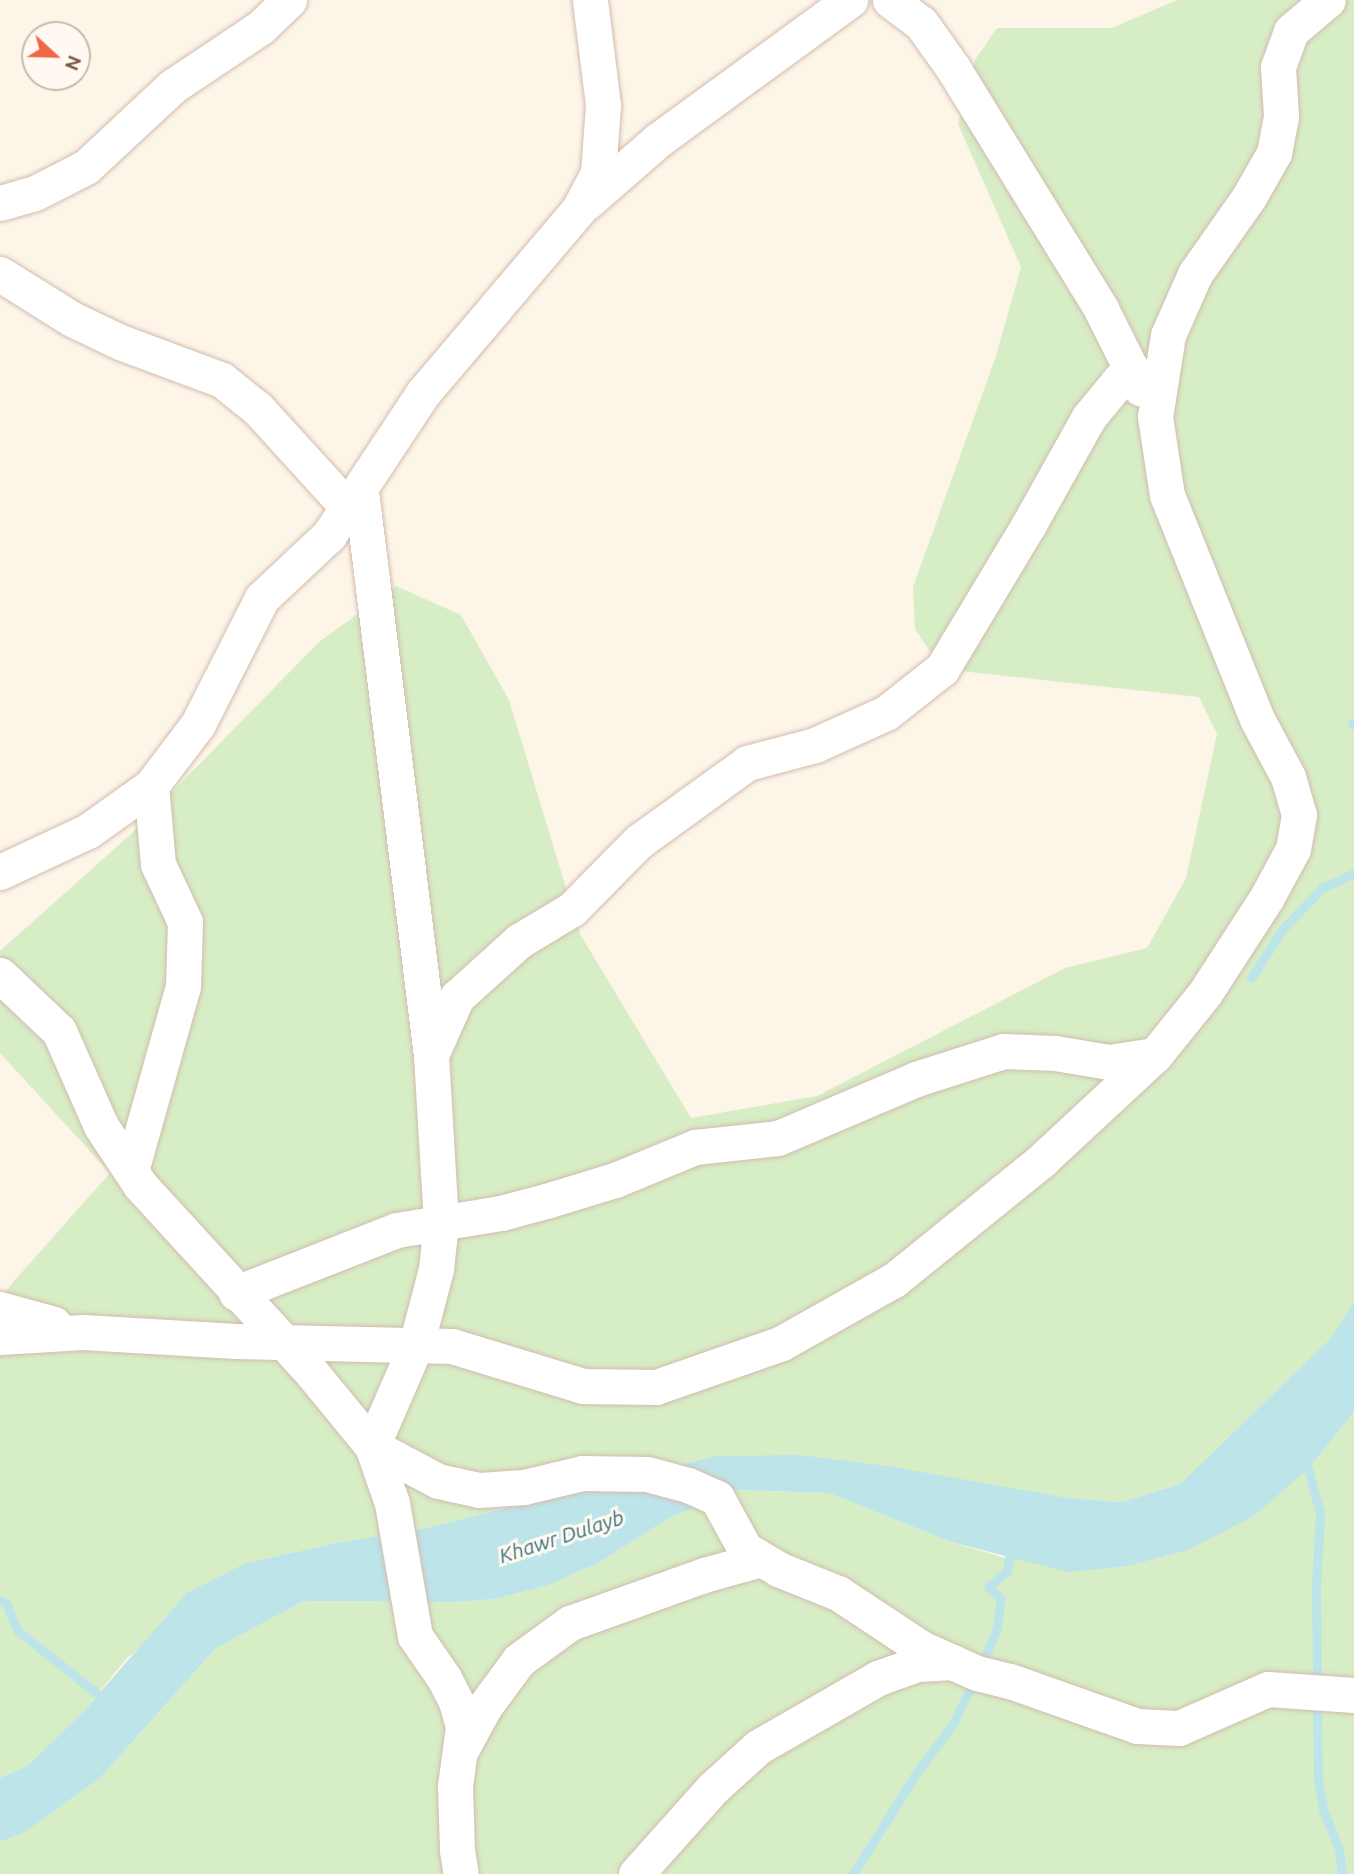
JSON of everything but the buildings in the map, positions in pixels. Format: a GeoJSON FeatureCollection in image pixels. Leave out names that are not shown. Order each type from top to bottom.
{"type":"FeatureCollection","features":[{"type":"Feature","properties":{"kind":"street"},"geometry":{"type":"LineString","coordinates":[[0,203],[35,193],[86,167],[173,86],[261,27],[289,0]]}},
{"type":"Feature","properties":{"kind":"street"},"geometry":{"type":"LineString","coordinates":[[579,209],[598,173],[603,105],[590,0]]}},
{"type":"Feature","properties":{"kind":"street"},"geometry":{"type":"LineString","coordinates":[[0,872],[88,831],[151,786],[198,724],[262,598],[329,535],[355,500],[423,393],[579,209],[658,140],[850,0]]}},
{"type":"Feature","properties":{"kind":"street"},"geometry":{"type":"LineString","coordinates":[[890,0],[921,23],[953,68],[1101,309],[1155,417]]}},
{"type":"Feature","properties":{"kind":"street"},"geometry":{"type":"LineString","coordinates":[[0,1337],[83,1332],[283,1343],[452,1346],[583,1386],[656,1387],[782,1343],[894,1280],[1042,1160],[1156,1055],[1205,993],[1266,897],[1293,849],[1299,815],[1288,777],[1257,719],[1167,495],[1155,417],[1168,335],[1195,274],[1249,197],[1275,153],[1281,116],[1278,67],[1291,31],[1328,0]]}},
{"type":"Feature","properties":{"kind":"street"},"geometry":{"type":"LineString","coordinates":[[0,274],[72,319],[120,342],[222,380],[258,409],[355,500],[431,1055],[441,1223],[436,1269],[416,1345],[372,1446],[392,1503],[415,1636],[456,1702],[463,1727],[455,1786],[457,1850],[461,1874]]}},
{"type":"Feature","properties":{"kind":"street"},"geometry":{"type":"LineString","coordinates":[[431,1055],[457,997],[519,941],[572,909],[638,842],[747,763],[815,745],[886,713],[942,669],[1028,526],[1089,417],[1130,367]]}},
{"type":"Feature","properties":{"kind":"street"},"geometry":{"type":"LineString","coordinates":[[131,1171],[183,986],[184,922],[158,864],[151,786]]}},
{"type":"Feature","properties":{"kind":"street"},"geometry":{"type":"LineString","coordinates":[[0,975],[59,1031],[101,1126],[131,1171],[372,1446],[438,1481],[479,1490],[524,1487],[582,1473],[647,1474],[688,1485],[717,1498],[745,1549],[761,1559],[838,1593],[875,1614],[922,1648],[977,1673],[1010,1681],[1137,1726],[1179,1728],[1268,1689],[1354,1695]]}},
{"type":"Feature","properties":{"kind":"street"},"geometry":{"type":"LineString","coordinates":[[236,1293],[397,1230],[501,1213],[546,1201],[615,1180],[695,1147],[778,1138],[916,1079],[1003,1051],[1055,1053],[1109,1062],[1156,1055]]}},
{"type":"Feature","properties":{"kind":"street"},"geometry":{"type":"LineString","coordinates":[[0,1309],[83,1332]]}},
{"type":"Feature","properties":{"kind":"street"},"geometry":{"type":"LineString","coordinates":[[460,1752],[485,1706],[519,1660],[570,1623],[704,1574],[761,1559]]}},
{"type":"Feature","properties":{"kind":"street"},"geometry":{"type":"LineString","coordinates":[[636,1874],[713,1788],[758,1747],[878,1678],[917,1664],[953,1662]]}},
{"type":"Feature","properties":{"kind":"green space"},"geometry":{"type":"Polygon","coordinates":[[[1177,0],[1354,0],[1354,1302],[1330,1339],[1180,1484],[1122,1502],[1069,1498],[986,1484],[715,1456],[422,1529],[336,1543],[246,1563],[126,1659],[82,1713],[27,1766],[0,1778],[0,1297],[110,1173],[0,1053],[0,951],[130,835],[319,642],[396,586],[461,615],[509,700],[580,934],[691,1118],[817,1096],[1065,968],[1147,948],[1186,878],[1217,734],[1199,697],[942,669],[915,629],[913,587],[996,356],[1021,267],[958,124],[975,60],[997,28],[1112,28],[1177,0]]]}},
{"type":"Feature","properties":{"kind":"green space"},"geometry":{"type":"Polygon","coordinates":[[[1354,1412],[1354,1874],[0,1874],[0,1842],[25,1832],[100,1778],[216,1648],[304,1601],[455,1602],[494,1599],[549,1585],[600,1562],[669,1518],[737,1490],[829,1493],[951,1542],[1008,1559],[1309,1468],[1354,1412]]]}},
{"type":"Feature","properties":{"kind":"water","name":"Khawr Dulayb"},"geometry":{"type":"Polygon","coordinates":[[[1354,1302],[1354,1412],[1309,1468],[1254,1516],[1187,1550],[1128,1566],[1068,1572],[951,1542],[829,1493],[737,1490],[669,1518],[600,1562],[549,1585],[494,1599],[455,1602],[304,1601],[216,1648],[100,1778],[25,1832],[0,1842],[0,1778],[27,1766],[82,1713],[187,1593],[246,1563],[336,1543],[422,1529],[715,1456],[799,1455],[887,1466],[1069,1498],[1122,1502],[1180,1484],[1330,1339],[1354,1302]]]}},
{"type":"Feature","properties":{"kind":"waterway"},"geometry":{"type":"LineString","coordinates":[[1251,978],[1282,930],[1322,888],[1354,873]]}},
{"type":"Feature","properties":{"kind":"waterway"},"geometry":{"type":"LineString","coordinates":[[1305,1458],[1320,1513],[1316,1586],[1317,1687]]}},
{"type":"Feature","properties":{"kind":"waterway"},"geometry":{"type":"LineString","coordinates":[[980,1667],[997,1629],[1000,1598],[988,1587],[1007,1571],[1011,1549]]}},
{"type":"Feature","properties":{"kind":"waterway"},"geometry":{"type":"LineString","coordinates":[[0,1600],[6,1603],[17,1630],[105,1700]]}},
{"type":"Feature","properties":{"kind":"waterway"},"geometry":{"type":"LineString","coordinates":[[853,1874],[915,1775],[954,1722],[974,1680]]}},
{"type":"Feature","properties":{"kind":"waterway"},"geometry":{"type":"LineString","coordinates":[[1317,1701],[1318,1780],[1323,1809],[1339,1849],[1342,1874]]}}]}
